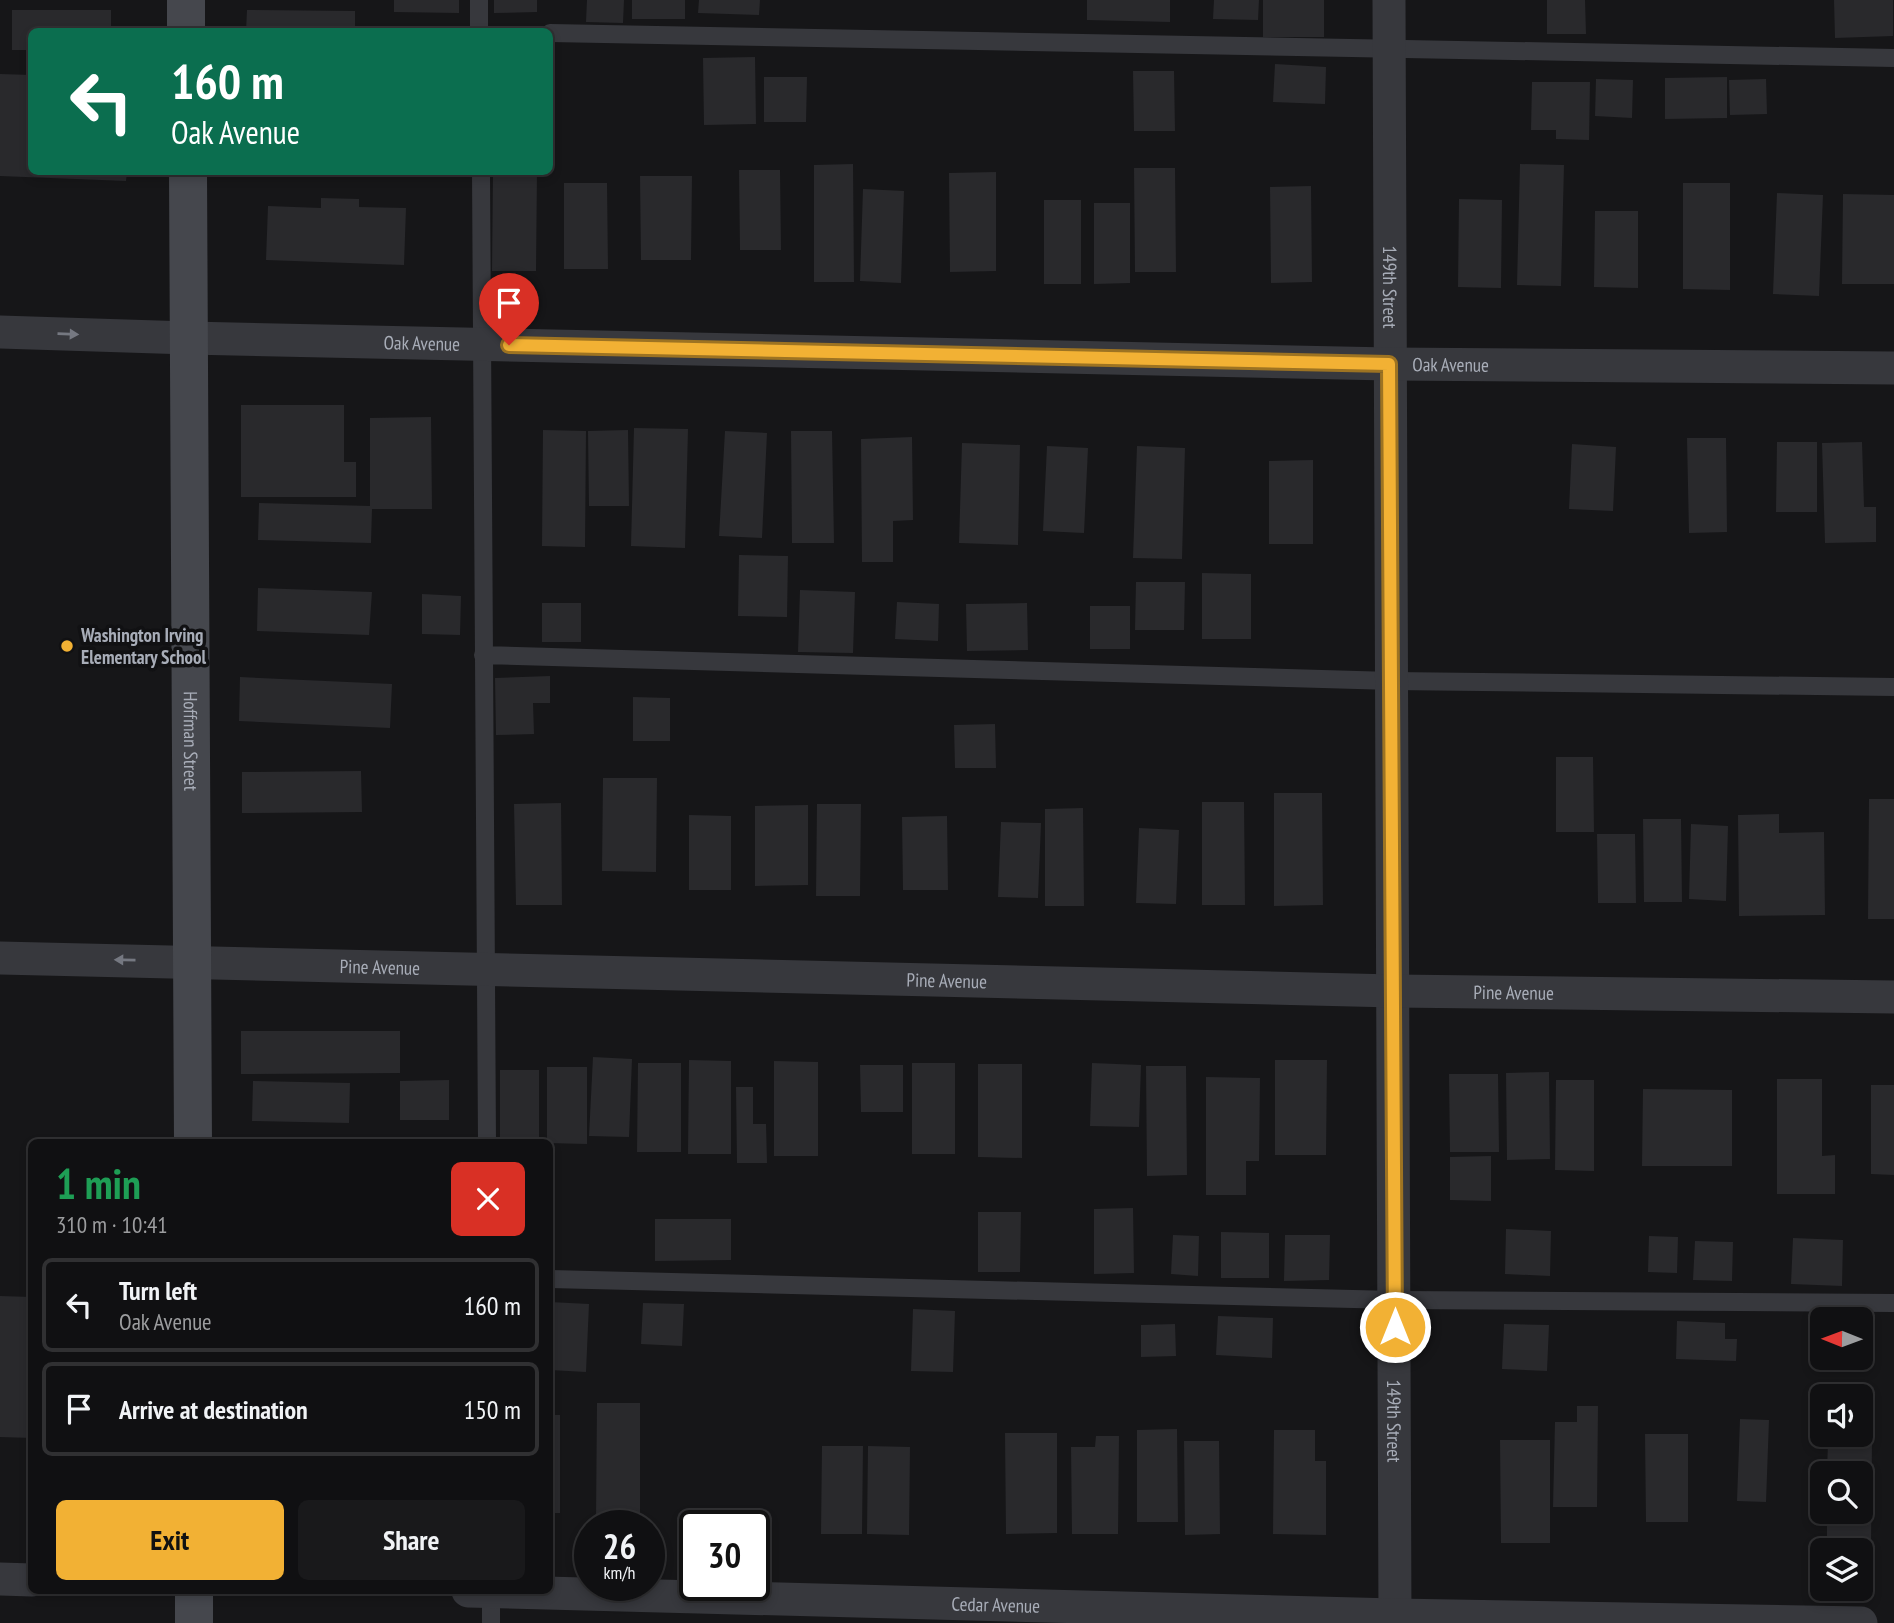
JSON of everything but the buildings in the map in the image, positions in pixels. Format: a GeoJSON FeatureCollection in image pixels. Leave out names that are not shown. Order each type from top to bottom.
{"type":"FeatureCollection","features":[{"type":"Feature","properties":{"kind":"street"},"geometry":{"type":"LineString","coordinates":[[186,0],[186,28]]}},
{"type":"Feature","properties":{"kind":"street","name":"149th Street"},"geometry":{"type":"LineString","coordinates":[[1390,0],[1389,364],[1395,1619]]}},
{"type":"Feature","properties":{"kind":"street","name":"Hoffman Street"},"geometry":{"type":"LineString","coordinates":[[188,175],[193,1139]]}},
{"type":"Feature","properties":{"kind":"street","name":"Oak Avenue"},"geometry":{"type":"LineString","coordinates":[[0,332],[1389,364],[1894,368]]}},
{"type":"Feature","properties":{"kind":"street","name":"Pine Avenue"},"geometry":{"type":"LineString","coordinates":[[0,958],[1394,991],[1894,997]]}},
{"type":"Feature","properties":{"kind":"street"},"geometry":{"type":"LineString","coordinates":[[0,1579],[28,1580]]}},
{"type":"Feature","properties":{"kind":"street","name":"Cedar Avenue"},"geometry":{"type":"LineString","coordinates":[[553,1593],[1395,1619],[1861,1623]]}},
{"type":"Feature","properties":{"kind":"street"},"geometry":{"type":"LineString","coordinates":[[194,1594],[194,1623]]}},
{"type":"Feature","properties":{"kind":"lane"},"geometry":{"type":"LineString","coordinates":[[479,0],[479,28]]}},
{"type":"Feature","properties":{"kind":"lane"},"geometry":{"type":"LineString","coordinates":[[553,33],[1894,58]]}},
{"type":"Feature","properties":{"kind":"lane"},"geometry":{"type":"LineString","coordinates":[[481,175],[487,1139]]}},
{"type":"Feature","properties":{"kind":"lane"},"geometry":{"type":"LineString","coordinates":[[483,655],[1392,681],[1894,687]]}},
{"type":"Feature","properties":{"kind":"lane"},"geometry":{"type":"LineString","coordinates":[[553,1279],[1395,1300],[1894,1303]]}},
{"type":"Feature","properties":{"kind":"lane"},"geometry":{"type":"LineString","coordinates":[[491,1594],[491,1623]]}},
{"type":"Feature","properties":{"kind":"place","name":"Washington Irving Elementary School"},"geometry":{"type":"Point","coordinates":[67,646]}},
{"type":"Feature","properties":{"kind":"route"},"geometry":{"type":"LineString","coordinates":[[509,345],[1389,364],[1395,1327]]}}]}
